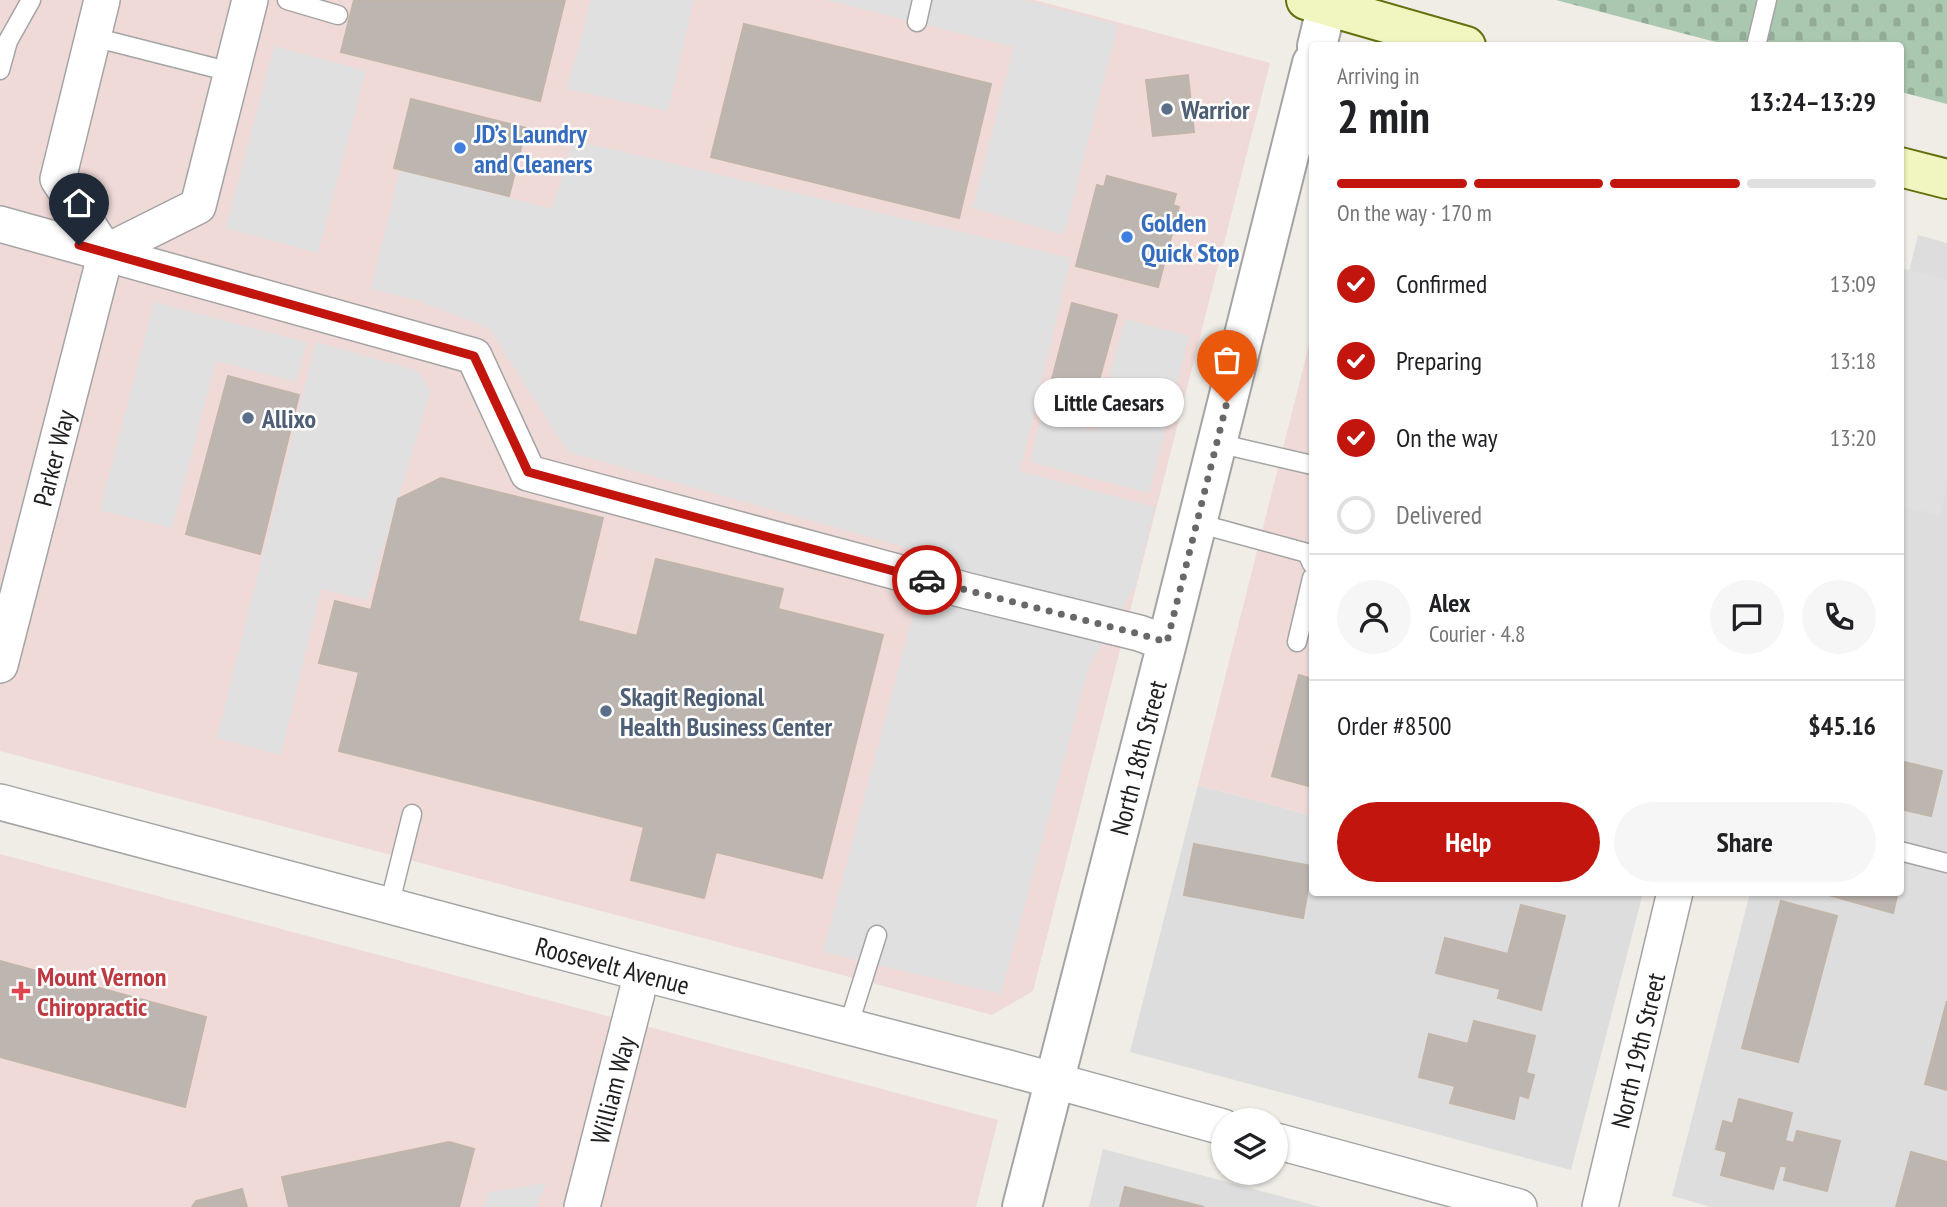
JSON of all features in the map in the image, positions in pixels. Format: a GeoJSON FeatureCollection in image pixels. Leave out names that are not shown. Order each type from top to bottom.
{"type":"FeatureCollection","features":[{"type":"Feature","properties":{"kind":"main road"},"geometry":{"type":"LineString","coordinates":[[1323,1],[1453,42]]}},
{"type":"Feature","properties":{"kind":"main road"},"geometry":{"type":"LineString","coordinates":[[1904,168],[1947,179]]}},
{"type":"Feature","properties":{"kind":"street"},"geometry":{"type":"LineString","coordinates":[[102,0],[58,179],[106,252]]}},
{"type":"Feature","properties":{"kind":"street"},"geometry":{"type":"LineString","coordinates":[[106,252],[198,206],[250,0]]}},
{"type":"Feature","properties":{"kind":"street"},"geometry":{"type":"LineString","coordinates":[[1318,42],[1323,1]]}},
{"type":"Feature","properties":{"kind":"street","name":"North 18th Street"},"geometry":{"type":"LineString","coordinates":[[1022,1207],[1309,76]]}},
{"type":"Feature","properties":{"kind":"street"},"geometry":{"type":"LineString","coordinates":[[0,224],[474,356],[528,472],[968,592],[1167,642]]}},
{"type":"Feature","properties":{"kind":"street","name":"Parker Way"},"geometry":{"type":"LineString","coordinates":[[0,666],[106,252]]}},
{"type":"Feature","properties":{"kind":"street","name":"Roosevelt Avenue"},"geometry":{"type":"LineString","coordinates":[[0,802],[1211,1124]]}},
{"type":"Feature","properties":{"kind":"street","name":"North 19th Street"},"geometry":{"type":"LineString","coordinates":[[1600,1207],[1674,896]]}},
{"type":"Feature","properties":{"kind":"street","name":"William Way"},"geometry":{"type":"LineString","coordinates":[[582,1207],[642,973]]}},
{"type":"Feature","properties":{"kind":"street"},"geometry":{"type":"LineString","coordinates":[[1288,1144],[1519,1207]]}},
{"type":"Feature","properties":{"kind":"lane"},"geometry":{"type":"LineString","coordinates":[[0,70],[8,41],[31,0]]}},
{"type":"Feature","properties":{"kind":"lane"},"geometry":{"type":"LineString","coordinates":[[287,0],[338,15]]}},
{"type":"Feature","properties":{"kind":"lane"},"geometry":{"type":"LineString","coordinates":[[917,22],[922,0]]}},
{"type":"Feature","properties":{"kind":"lane"},"geometry":{"type":"LineString","coordinates":[[1757,42],[1767,0]]}},
{"type":"Feature","properties":{"kind":"lane"},"geometry":{"type":"LineString","coordinates":[[93,37],[232,72]]}},
{"type":"Feature","properties":{"kind":"lane"},"geometry":{"type":"LineString","coordinates":[[1217,443],[1309,464]]}},
{"type":"Feature","properties":{"kind":"lane"},"geometry":{"type":"LineString","coordinates":[[1197,523],[1307,553],[1309,557]]}},
{"type":"Feature","properties":{"kind":"lane"},"geometry":{"type":"LineString","coordinates":[[1297,642],[1309,591]]}},
{"type":"Feature","properties":{"kind":"lane"},"geometry":{"type":"LineString","coordinates":[[390,906],[412,814]]}},
{"type":"Feature","properties":{"kind":"lane"},"geometry":{"type":"LineString","coordinates":[[1904,852],[1947,863]]}},
{"type":"Feature","properties":{"kind":"lane"},"geometry":{"type":"LineString","coordinates":[[848,1027],[877,935]]}},
{"type":"Feature","properties":{"kind":"shaded area"},"geometry":{"type":"Polygon","coordinates":[[[0,0],[1035,0],[1270,63],[1033,991],[992,1015],[0,751],[0,0]]]}},
{"type":"Feature","properties":{"kind":"shaded area"},"geometry":{"type":"Polygon","coordinates":[[[591,0],[694,0],[668,111],[567,89],[591,0]]]}},
{"type":"Feature","properties":{"kind":"shaded area"},"geometry":{"type":"Polygon","coordinates":[[[827,0],[1024,0],[1118,25],[1064,235],[973,208],[1014,47],[827,0]]]}},
{"type":"Feature","properties":{"kind":"shaded area"},"geometry":{"type":"Polygon","coordinates":[[[274,46],[366,71],[318,253],[226,228],[274,46]]]}},
{"type":"Feature","properties":{"kind":"shaded area"},"geometry":{"type":"Polygon","coordinates":[[[573,140],[1071,258],[1020,471],[1155,507],[1135,587],[1089,667],[1001,994],[823,952],[929,554],[568,452],[489,328],[416,300],[371,289],[400,169],[552,209],[573,140]]]}},
{"type":"Feature","properties":{"kind":"shaded area"},"geometry":{"type":"Polygon","coordinates":[[[1918,235],[1947,243],[1947,1207],[1711,1207],[1672,1196],[1749,896],[1904,896],[1904,291],[1918,235]]]}},
{"type":"Feature","properties":{"kind":"shaded area"},"geometry":{"type":"Polygon","coordinates":[[[1904,269],[1947,280],[1947,486],[1940,515],[1904,507],[1904,269]]]}},
{"type":"Feature","properties":{"kind":"shaded area"},"geometry":{"type":"Polygon","coordinates":[[[154,302],[307,342],[296,382],[216,361],[172,528],[100,510],[154,302]]]}},
{"type":"Feature","properties":{"kind":"shaded area"},"geometry":{"type":"Polygon","coordinates":[[[1125,319],[1189,336],[1149,493],[1030,462],[1041,417],[1095,431],[1125,319]]]}},
{"type":"Feature","properties":{"kind":"shaded area"},"geometry":{"type":"Polygon","coordinates":[[[316,342],[418,371],[431,391],[367,600],[321,589],[281,755],[217,738],[316,342]]]}},
{"type":"Feature","properties":{"kind":"shaded area"},"geometry":{"type":"Polygon","coordinates":[[[1309,345],[1309,815],[1198,785],[1309,345]]]}},
{"type":"Feature","properties":{"kind":"shaded area"},"geometry":{"type":"Polygon","coordinates":[[[1198,785],[1309,815],[1309,896],[1642,896],[1571,1170],[1130,1052],[1198,785]]]}},
{"type":"Feature","properties":{"kind":"shaded area"},"geometry":{"type":"Polygon","coordinates":[[[0,854],[998,1120],[976,1207],[0,1207],[0,854]]]}},
{"type":"Feature","properties":{"kind":"shaded area"},"geometry":{"type":"Polygon","coordinates":[[[1103,1149],[1211,1178],[1211,1185],[1238,1185],[1321,1207],[1089,1207],[1103,1149]]]}},
{"type":"Feature","properties":{"kind":"shaded area"},"geometry":{"type":"Polygon","coordinates":[[[546,1183],[537,1207],[483,1207],[489,1192],[546,1183]]]}},
{"type":"Feature","properties":{"kind":"green space"},"geometry":{"type":"Polygon","coordinates":[[[1556,0],[1947,0],[1947,104],[1904,93],[1904,42],[1716,42],[1556,0]]]}},
{"type":"Feature","properties":{"kind":"building"},"geometry":{"type":"Polygon","coordinates":[[[354,0],[565,0],[540,101],[341,52],[354,0]]]}},
{"type":"Feature","properties":{"kind":"building"},"geometry":{"type":"Polygon","coordinates":[[[744,24],[991,84],[959,218],[711,157],[744,24]]]}},
{"type":"Feature","properties":{"kind":"building"},"geometry":{"type":"Polygon","coordinates":[[[1188,75],[1194,132],[1153,136],[1146,80],[1188,75]]]}},
{"type":"Feature","properties":{"kind":"building","name":"JD’s Laundry and Cleaners"},"geometry":{"type":"Polygon","coordinates":[[[411,99],[526,128],[509,196],[394,168],[411,99]]]}},
{"type":"Feature","properties":{"kind":"building","name":"Golden Quick Stop"},"geometry":{"type":"Polygon","coordinates":[[[1107,176],[1176,194],[1173,205],[1179,207],[1158,287],[1076,266],[1097,185],[1104,187],[1107,176]]]}},
{"type":"Feature","properties":{"kind":"building"},"geometry":{"type":"Polygon","coordinates":[[[1072,303],[1117,315],[1087,424],[1043,413],[1072,303]]]}},
{"type":"Feature","properties":{"kind":"building"},"geometry":{"type":"Polygon","coordinates":[[[228,376],[299,395],[260,554],[186,534],[228,376]]]}},
{"type":"Feature","properties":{"kind":"building","name":"Skagit Regional Health Business Center"},"geometry":{"type":"Polygon","coordinates":[[[441,478],[603,518],[578,621],[637,636],[656,559],[783,589],[778,609],[883,635],[822,878],[716,852],[704,898],[631,880],[644,827],[339,751],[359,672],[319,663],[335,601],[371,610],[398,499],[441,478]]]}},
{"type":"Feature","properties":{"kind":"building"},"geometry":{"type":"Polygon","coordinates":[[[1299,675],[1309,678],[1309,786],[1272,776],[1299,675]]]}},
{"type":"Feature","properties":{"kind":"building"},"geometry":{"type":"Polygon","coordinates":[[[1904,762],[1942,771],[1931,816],[1904,810],[1904,762]]]}},
{"type":"Feature","properties":{"kind":"building"},"geometry":{"type":"Polygon","coordinates":[[[1194,844],[1309,865],[1303,918],[1184,895],[1194,844]]]}},
{"type":"Feature","properties":{"kind":"building"},"geometry":{"type":"Polygon","coordinates":[[[1832,896],[1897,896],[1893,913],[1832,896]]]}},
{"type":"Feature","properties":{"kind":"building"},"geometry":{"type":"Polygon","coordinates":[[[1781,901],[1837,916],[1798,1062],[1742,1048],[1781,901]]]}},
{"type":"Feature","properties":{"kind":"building"},"geometry":{"type":"Polygon","coordinates":[[[1521,905],[1565,916],[1541,1010],[1498,998],[1500,989],[1436,973],[1445,938],[1508,954],[1521,905]]]}},
{"type":"Feature","properties":{"kind":"building"},"geometry":{"type":"Polygon","coordinates":[[[0,961],[206,1017],[185,1107],[0,1057],[0,961]]]}},
{"type":"Feature","properties":{"kind":"building"},"geometry":{"type":"Polygon","coordinates":[[[1947,1001],[1947,1090],[1925,1084],[1947,1001]]]}},
{"type":"Feature","properties":{"kind":"building"},"geometry":{"type":"Polygon","coordinates":[[[1474,1021],[1535,1036],[1526,1073],[1534,1075],[1528,1098],[1519,1095],[1514,1119],[1450,1103],[1455,1086],[1419,1077],[1429,1034],[1468,1044],[1474,1021]]]}},
{"type":"Feature","properties":{"kind":"building"},"geometry":{"type":"Polygon","coordinates":[[[1739,1099],[1792,1113],[1785,1141],[1794,1143],[1797,1131],[1840,1141],[1827,1191],[1784,1180],[1787,1167],[1780,1165],[1773,1189],[1721,1175],[1727,1152],[1716,1149],[1723,1121],[1733,1124],[1739,1099]]]}},
{"type":"Feature","properties":{"kind":"building"},"geometry":{"type":"Polygon","coordinates":[[[449,1142],[474,1149],[459,1207],[289,1207],[282,1177],[449,1142]]]}},
{"type":"Feature","properties":{"kind":"building"},"geometry":{"type":"Polygon","coordinates":[[[1911,1152],[1947,1162],[1947,1207],[1896,1207],[1911,1152]]]}},
{"type":"Feature","properties":{"kind":"building"},"geometry":{"type":"Polygon","coordinates":[[[1125,1187],[1204,1207],[1120,1207],[1125,1187]]]}},
{"type":"Feature","properties":{"kind":"building"},"geometry":{"type":"Polygon","coordinates":[[[242,1189],[247,1207],[192,1207],[196,1201],[242,1189]]]}},
{"type":"Feature","properties":{"kind":"way so far"},"geometry":{"type":"LineString","coordinates":[[927,580],[1167,642],[1227,402]]}},
{"type":"Feature","properties":{"kind":"place","name":"Warrior"},"geometry":{"type":"Point","coordinates":[1167,109]}},
{"type":"Feature","properties":{"kind":"place","name":"JD’s Laundry and Cleaners"},"geometry":{"type":"Point","coordinates":[460,148]}},
{"type":"Feature","properties":{"kind":"place","name":"Golden Quick Stop"},"geometry":{"type":"Point","coordinates":[1127,237]}},
{"type":"Feature","properties":{"kind":"place","name":"Little Caesars"},"geometry":{"type":"Point","coordinates":[1227,402]}},
{"type":"Feature","properties":{"kind":"place","name":"Allixo"},"geometry":{"type":"Point","coordinates":[248,418]}},
{"type":"Feature","properties":{"kind":"place","name":"Skagit Regional Health Business Center"},"geometry":{"type":"Point","coordinates":[606,711]}},
{"type":"Feature","properties":{"kind":"place","name":"Mount Vernon Chiropractic"},"geometry":{"type":"Point","coordinates":[21,991]}},
{"type":"Feature","properties":{"kind":"route"},"geometry":{"type":"LineString","coordinates":[[79,245],[474,356],[528,472],[927,580]]}}]}
